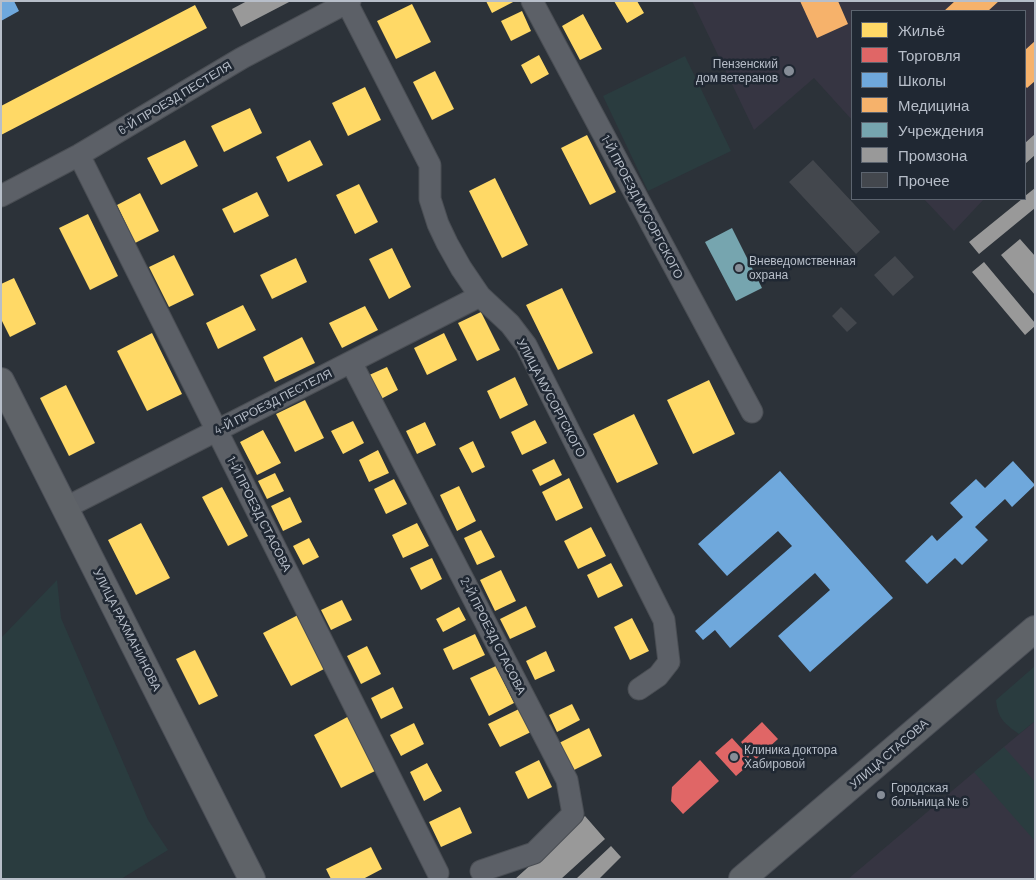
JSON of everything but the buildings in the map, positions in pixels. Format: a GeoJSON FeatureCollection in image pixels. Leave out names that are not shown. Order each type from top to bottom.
{"type":"FeatureCollection","features":[{"type":"Feature","properties":{"kind":"main road","name":"УЛИЦА РАХМАНИНОВА"},"geometry":{"type":"LineString","coordinates":[[1,380],[252,879]]}},
{"type":"Feature","properties":{"kind":"main road","name":"УЛИЦА СТАСОВА"},"geometry":{"type":"LineString","coordinates":[[742,879],[1035,629]]}},
{"type":"Feature","properties":{"kind":"street","name":"1-Й ПРОЕЗД МУСОРГСКОГО"},"geometry":{"type":"LineString","coordinates":[[532,1],[752,412]]}},
{"type":"Feature","properties":{"kind":"street","name":"6-Й ПРОЕЗД ПЕСТЕЛЯ"},"geometry":{"type":"LineString","coordinates":[[1,196],[79,155],[242,58],[349,2]]}},
{"type":"Feature","properties":{"kind":"street","name":"УЛИЦА МУСОРГСКОГО"},"geometry":{"type":"LineString","coordinates":[[349,2],[430,165],[428,180],[430,199],[438,224],[461,268],[480,296],[510,324],[526,345],[664,620],[669,662],[658,676],[639,689]]}},
{"type":"Feature","properties":{"kind":"street","name":"1-Й ПРОЕЗД СТАСОВА"},"geometry":{"type":"LineString","coordinates":[[79,155],[438,873]]}},
{"type":"Feature","properties":{"kind":"street","name":"4-Й ПРОЕЗД ПЕСТЕЛЯ"},"geometry":{"type":"LineString","coordinates":[[66,508],[480,296]]}},
{"type":"Feature","properties":{"kind":"street","name":"2-Й ПРОЕЗД СТАСОВА"},"geometry":{"type":"LineString","coordinates":[[351,362],[567,780],[573,814],[534,853],[480,870]]}},
{"type":"Feature","properties":{"kind":"shaded area","name":"Пензенский дом ветеранов"},"geometry":{"type":"Polygon","coordinates":[[[692,1],[1035,1],[1035,134],[1026,142],[1026,10],[851,10],[851,119],[814,78],[754,130],[692,1]]]}},
{"type":"Feature","properties":{"kind":"shaded area"},"geometry":{"type":"Polygon","coordinates":[[[685,56],[731,151],[648,191],[603,96],[685,56]]]}},
{"type":"Feature","properties":{"kind":"shaded area"},"geometry":{"type":"Polygon","coordinates":[[[925,200],[983,200],[954,231],[925,200]]]}},
{"type":"Feature","properties":{"kind":"shaded area"},"geometry":{"type":"Polygon","coordinates":[[[57,580],[61,618],[148,820],[168,850],[121,879],[1,879],[1,638],[57,580]]]}},
{"type":"Feature","properties":{"kind":"shaded area"},"geometry":{"type":"Polygon","coordinates":[[[1035,666],[1035,721],[1019,734],[1009,727],[1000,716],[996,700],[1035,666]]]}},
{"type":"Feature","properties":{"kind":"shaded area"},"geometry":{"type":"Polygon","coordinates":[[[1035,721],[1035,879],[848,879],[1011,741],[1035,721]]]}},
{"type":"Feature","properties":{"kind":"shaded area"},"geometry":{"type":"Polygon","coordinates":[[[1004,747],[1035,782],[1035,841],[974,772],[1004,747]]]}},
{"type":"Feature","properties":{"kind":"place","name":"Пензенский дом ветеранов"},"geometry":{"type":"Point","coordinates":[789,71]}},
{"type":"Feature","properties":{"kind":"place","name":"Вневедомственная охрана"},"geometry":{"type":"Point","coordinates":[739,268]}},
{"type":"Feature","properties":{"kind":"place","name":"Клиника доктора Хабировой"},"geometry":{"type":"Point","coordinates":[734,757]}},
{"type":"Feature","properties":{"kind":"place","name":"Городская больница № 6"},"geometry":{"type":"Point","coordinates":[881,795]}}]}
